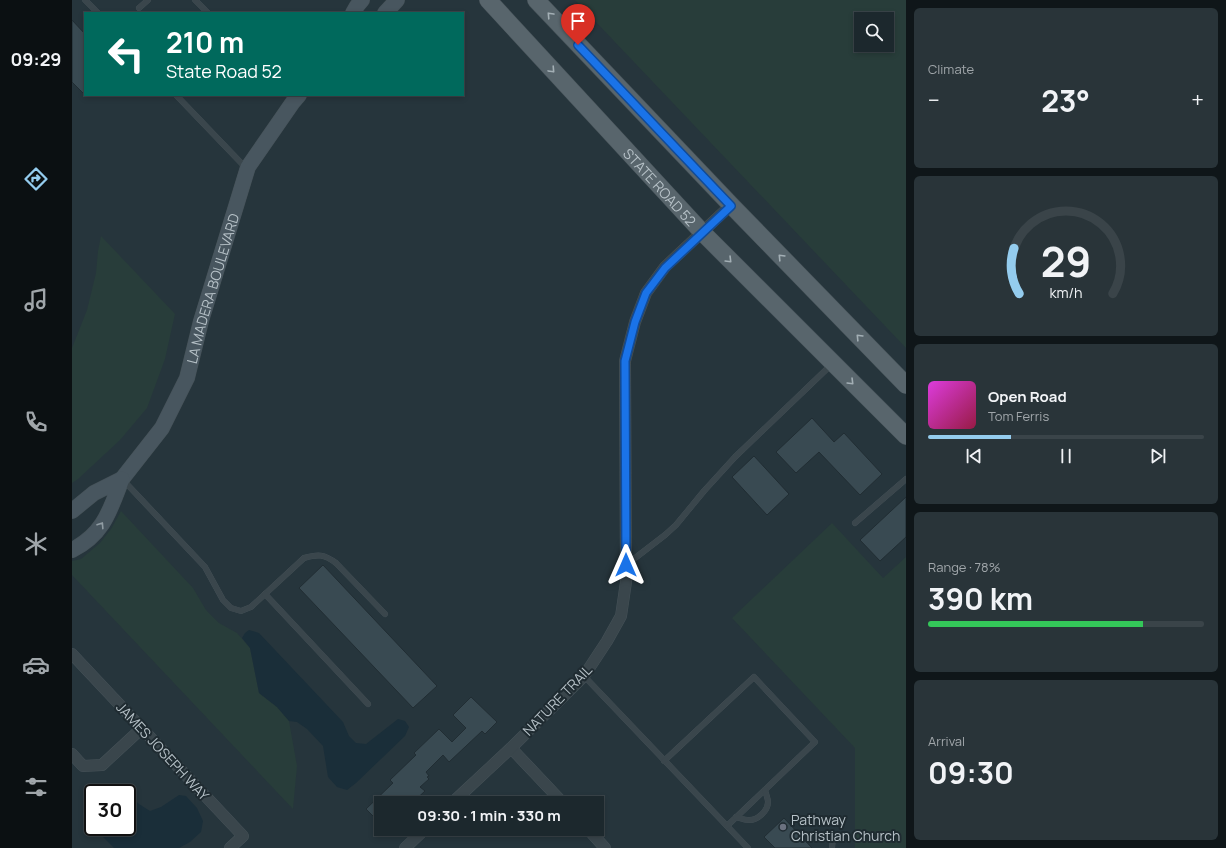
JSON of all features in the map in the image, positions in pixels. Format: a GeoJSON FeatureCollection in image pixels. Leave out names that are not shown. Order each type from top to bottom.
{"type":"FeatureCollection","features":[{"type":"Feature","properties":{"kind":"main road","name":"STATE ROAD 52"},"geometry":{"type":"LineString","coordinates":[[488,0],[702,232],[906,436]]}},
{"type":"Feature","properties":{"kind":"main road"},"geometry":{"type":"LineString","coordinates":[[536,0],[731,206],[906,385]]}},
{"type":"Feature","properties":{"kind":"street"},"geometry":{"type":"LineString","coordinates":[[354,12],[362,0]]}},
{"type":"Feature","properties":{"kind":"street"},"geometry":{"type":"LineString","coordinates":[[386,12],[397,0]]}},
{"type":"Feature","properties":{"kind":"street","name":"LA MADERA BOULEVARD"},"geometry":{"type":"LineString","coordinates":[[72,550],[80,546],[95,534],[109,513],[122,479],[162,428],[187,378],[201,321],[248,169],[293,99]]}},
{"type":"Feature","properties":{"kind":"street","name":"NATURE TRAIL"},"geometry":{"type":"LineString","coordinates":[[460,796],[584,676],[607,641],[620,616],[626,582],[625,361],[635,322],[646,293],[665,268],[731,206]]}},
{"type":"Feature","properties":{"kind":"street","name":"LA MADERA BOULEVARD"},"geometry":{"type":"LineString","coordinates":[[72,511],[94,494],[122,479]]}},
{"type":"Feature","properties":{"kind":"street","name":"JAMES JOSEPH WAY"},"geometry":{"type":"LineString","coordinates":[[72,654],[243,836],[230,848]]}},
{"type":"Feature","properties":{"kind":"street"},"geometry":{"type":"LineString","coordinates":[[72,754],[83,766],[102,765],[142,728]]}},
{"type":"Feature","properties":{"kind":"street"},"geometry":{"type":"LineString","coordinates":[[511,748],[556,796]]}},
{"type":"Feature","properties":{"kind":"street"},"geometry":{"type":"LineString","coordinates":[[412,846],[420,836]]}},
{"type":"Feature","properties":{"kind":"street"},"geometry":{"type":"LineString","coordinates":[[595,836],[606,848]]}},
{"type":"Feature","properties":{"kind":"lane"},"geometry":{"type":"LineString","coordinates":[[87,0],[97,12]]}},
{"type":"Feature","properties":{"kind":"lane"},"geometry":{"type":"LineString","coordinates":[[139,8],[148,0]]}},
{"type":"Feature","properties":{"kind":"lane"},"geometry":{"type":"LineString","coordinates":[[195,0],[207,12]]}},
{"type":"Feature","properties":{"kind":"lane"},"geometry":{"type":"LineString","coordinates":[[177,96],[248,169]]}},
{"type":"Feature","properties":{"kind":"lane"},"geometry":{"type":"LineString","coordinates":[[626,565],[676,525],[735,457],[833,363]]}},
{"type":"Feature","properties":{"kind":"lane"},"geometry":{"type":"LineString","coordinates":[[122,479],[205,567],[223,600],[231,608],[241,611],[251,607],[304,558],[312,555],[321,555],[336,563],[385,614]]}},
{"type":"Feature","properties":{"kind":"lane"},"geometry":{"type":"LineString","coordinates":[[855,523],[906,479]]}},
{"type":"Feature","properties":{"kind":"lane"},"geometry":{"type":"LineString","coordinates":[[265,594],[368,704]]}},
{"type":"Feature","properties":{"kind":"lane"},"geometry":{"type":"LineString","coordinates":[[584,676],[748,848]]}},
{"type":"Feature","properties":{"kind":"lane"},"geometry":{"type":"LineString","coordinates":[[664,761],[754,677],[815,742],[727,826]]}},
{"type":"Feature","properties":{"kind":"lane"},"geometry":{"type":"LineString","coordinates":[[736,817],[748,820],[755,819],[761,815],[766,809],[768,802],[765,790]]}},
{"type":"Feature","properties":{"kind":"lane"},"geometry":{"type":"LineString","coordinates":[[832,848],[833,838]]}},
{"type":"Feature","properties":{"kind":"green space"},"geometry":{"type":"Polygon","coordinates":[[[575,0],[906,0],[906,348],[575,0]]]}},
{"type":"Feature","properties":{"kind":"green space"},"geometry":{"type":"Polygon","coordinates":[[[101,236],[175,314],[165,359],[147,408],[120,440],[72,483],[72,348],[87,310],[96,273],[101,236]]]}},
{"type":"Feature","properties":{"kind":"green space"},"geometry":{"type":"Polygon","coordinates":[[[121,511],[193,588],[206,610],[219,623],[237,633],[250,648],[259,693],[277,707],[289,721],[297,766],[293,809],[72,575],[72,561],[81,559],[100,543],[111,529],[121,511]]]}},
{"type":"Feature","properties":{"kind":"green space"},"geometry":{"type":"Polygon","coordinates":[[[832,523],[883,578],[906,557],[906,848],[855,848],[855,748],[732,618],[832,523]]]}},
{"type":"Feature","properties":{"kind":"water"},"geometry":{"type":"Polygon","coordinates":[[[249,630],[259,633],[343,722],[349,736],[356,743],[366,744],[398,719],[405,721],[409,727],[405,736],[347,790],[337,787],[328,777],[323,746],[307,729],[297,722],[289,721],[277,707],[259,693],[250,648],[242,638],[249,630]]]}},
{"type":"Feature","properties":{"kind":"water"},"geometry":{"type":"Polygon","coordinates":[[[179,795],[186,796],[197,808],[203,821],[201,832],[190,842],[179,848],[114,848],[102,836],[136,836],[136,801],[150,811],[161,807],[179,795]]]}},
{"type":"Feature","properties":{"kind":"building"},"geometry":{"type":"Polygon","coordinates":[[[72,20],[84,33],[84,94],[72,82],[72,20]]]}},
{"type":"Feature","properties":{"kind":"building"},"geometry":{"type":"Polygon","coordinates":[[[812,418],[834,442],[844,433],[882,474],[860,495],[819,452],[796,473],[776,452],[812,418]]]}},
{"type":"Feature","properties":{"kind":"building"},"geometry":{"type":"Polygon","coordinates":[[[754,456],[789,494],[767,515],[732,477],[754,456]]]}},
{"type":"Feature","properties":{"kind":"building"},"geometry":{"type":"Polygon","coordinates":[[[906,497],[906,537],[880,561],[860,540],[906,497]]]}},
{"type":"Feature","properties":{"kind":"building"},"geometry":{"type":"Polygon","coordinates":[[[323,565],[437,686],[413,708],[299,588],[323,565]]]}},
{"type":"Feature","properties":{"kind":"building"},"geometry":{"type":"Polygon","coordinates":[[[471,697],[497,722],[485,734],[482,731],[449,762],[443,755],[426,772],[429,779],[420,787],[425,791],[420,796],[380,796],[393,783],[390,780],[416,755],[414,753],[439,729],[452,742],[466,728],[453,715],[471,697]]]}},
{"type":"Feature","properties":{"kind":"building"},"geometry":{"type":"Polygon","coordinates":[[[374,801],[374,817],[366,809],[374,801]]]}},
{"type":"Feature","properties":{"kind":"building","name":"Pathway Christian Church"},"geometry":{"type":"Polygon","coordinates":[[[784,818],[812,848],[775,848],[764,837],[784,818]]]}},
{"type":"Feature","properties":{"kind":"place","name":"Pathway Christian Church"},"geometry":{"type":"Point","coordinates":[783,827]}},
{"type":"Feature","properties":{"kind":"route"},"geometry":{"type":"LineString","coordinates":[[578,45],[731,206],[665,268],[646,293],[635,322],[625,361],[626,565]]}}]}
